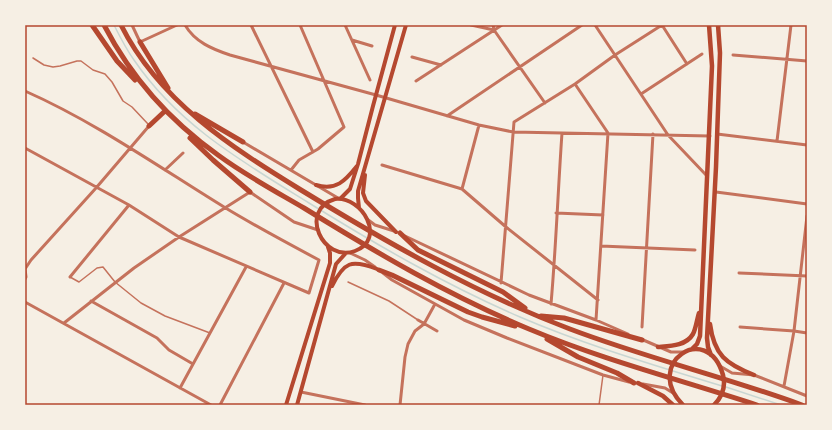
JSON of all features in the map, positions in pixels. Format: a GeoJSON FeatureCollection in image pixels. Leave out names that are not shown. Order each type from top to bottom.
{"type":"FeatureCollection","features":[{"type":"Feature","properties":{"kind":"highway"},"geometry":{"type":"LineString","coordinates":[[92,25],[117,61],[213,160],[250,192]]}},
{"type":"Feature","properties":{"kind":"highway"},"geometry":{"type":"LineString","coordinates":[[104,25],[127,64],[158,104]]}},
{"type":"Feature","properties":{"kind":"highway"},"geometry":{"type":"LineString","coordinates":[[121,25],[143,60],[175,99],[215,134],[257,163],[375,235],[444,273],[534,315],[608,343],[802,405]]}},
{"type":"Feature","properties":{"kind":"highway"},"geometry":{"type":"LineString","coordinates":[[140,42],[175,99]]}},
{"type":"Feature","properties":{"kind":"highway"},"geometry":{"type":"LineString","coordinates":[[184,107],[243,142]]}},
{"type":"Feature","properties":{"kind":"highway"},"geometry":{"type":"LineString","coordinates":[[149,126],[165,111]]}},
{"type":"Feature","properties":{"kind":"highway"},"geometry":{"type":"LineString","coordinates":[[170,117],[202,144],[232,165],[380,255],[451,293],[531,330],[597,355],[757,405]]}},
{"type":"Feature","properties":{"kind":"highway"},"geometry":{"type":"LineString","coordinates":[[398,233],[418,250],[503,292],[534,315],[564,318],[642,340]]}},
{"type":"Feature","properties":{"kind":"highway"},"geometry":{"type":"LineString","coordinates":[[378,270],[392,275],[468,312],[531,330],[578,357],[617,373],[636,383]]}},
{"type":"Feature","properties":{"kind":"main road"},"geometry":{"type":"LineString","coordinates":[[348,253],[338,252],[324,242],[317,228],[317,214],[328,201],[340,198],[350,189],[395,25]]}},
{"type":"Feature","properties":{"kind":"main road"},"geometry":{"type":"LineString","coordinates":[[359,208],[358,194],[406,25]]}},
{"type":"Feature","properties":{"kind":"main road"},"geometry":{"type":"LineString","coordinates":[[683,405],[671,387],[670,372],[675,359],[692,349],[700,338],[710,136],[712,66],[709,25]]}},
{"type":"Feature","properties":{"kind":"main road"},"geometry":{"type":"LineString","coordinates":[[711,355],[707,338],[716,192],[720,53],[718,25]]}},
{"type":"Feature","properties":{"kind":"main road"},"geometry":{"type":"LineString","coordinates":[[316,185],[327,188],[335,186],[347,178],[358,164]]}},
{"type":"Feature","properties":{"kind":"main road"},"geometry":{"type":"LineString","coordinates":[[365,167],[363,193],[365,199],[370,206],[398,233]]}},
{"type":"Feature","properties":{"kind":"main road"},"geometry":{"type":"LineString","coordinates":[[297,405],[309,357],[336,264],[348,253],[363,247],[370,234],[370,226],[359,208],[352,202],[340,198]]}},
{"type":"Feature","properties":{"kind":"main road"},"geometry":{"type":"LineString","coordinates":[[286,405],[330,263],[328,246]]}},
{"type":"Feature","properties":{"kind":"main road"},"geometry":{"type":"LineString","coordinates":[[327,296],[338,274],[348,265],[361,263],[378,270]]}},
{"type":"Feature","properties":{"kind":"main road"},"geometry":{"type":"LineString","coordinates":[[658,347],[674,346],[690,338],[694,333],[701,303]]}},
{"type":"Feature","properties":{"kind":"main road"},"geometry":{"type":"LineString","coordinates":[[708,312],[715,346],[732,366],[754,375]]}},
{"type":"Feature","properties":{"kind":"main road"},"geometry":{"type":"LineString","coordinates":[[692,349],[704,350],[711,355],[720,366],[723,375],[724,392],[715,404]]}},
{"type":"Feature","properties":{"kind":"main road"},"geometry":{"type":"LineString","coordinates":[[301,355],[309,357]]}},
{"type":"Feature","properties":{"kind":"main road"},"geometry":{"type":"LineString","coordinates":[[636,383],[663,396],[672,405]]}},
{"type":"Feature","properties":{"kind":"street"},"geometry":{"type":"LineString","coordinates":[[132,25],[140,42],[177,25]]}},
{"type":"Feature","properties":{"kind":"street"},"geometry":{"type":"LineString","coordinates":[[184,25],[195,37],[209,48],[324,82],[376,94],[479,125],[513,132],[710,136]]}},
{"type":"Feature","properties":{"kind":"street"},"geometry":{"type":"LineString","coordinates":[[251,25],[313,152]]}},
{"type":"Feature","properties":{"kind":"street"},"geometry":{"type":"LineString","coordinates":[[291,170],[299,160],[313,152],[344,127],[300,25]]}},
{"type":"Feature","properties":{"kind":"street"},"geometry":{"type":"LineString","coordinates":[[345,25],[370,80]]}},
{"type":"Feature","properties":{"kind":"street"},"geometry":{"type":"LineString","coordinates":[[471,25],[494,30]]}},
{"type":"Feature","properties":{"kind":"street"},"geometry":{"type":"LineString","coordinates":[[493,25],[494,30],[545,103]]}},
{"type":"Feature","properties":{"kind":"street"},"geometry":{"type":"LineString","coordinates":[[416,81],[502,25]]}},
{"type":"Feature","properties":{"kind":"street"},"geometry":{"type":"LineString","coordinates":[[447,116],[582,25]]}},
{"type":"Feature","properties":{"kind":"street"},"geometry":{"type":"LineString","coordinates":[[595,25],[668,135],[708,177]]}},
{"type":"Feature","properties":{"kind":"street"},"geometry":{"type":"LineString","coordinates":[[501,283],[514,122],[575,84],[615,55],[662,25],[687,64]]}},
{"type":"Feature","properties":{"kind":"street"},"geometry":{"type":"LineString","coordinates":[[777,141],[791,25]]}},
{"type":"Feature","properties":{"kind":"street"},"geometry":{"type":"LineString","coordinates":[[352,40],[372,46]]}},
{"type":"Feature","properties":{"kind":"street"},"geometry":{"type":"LineString","coordinates":[[641,94],[702,54]]}},
{"type":"Feature","properties":{"kind":"street"},"geometry":{"type":"LineString","coordinates":[[733,55],[807,61]]}},
{"type":"Feature","properties":{"kind":"street"},"geometry":{"type":"LineString","coordinates":[[412,57],[442,65]]}},
{"type":"Feature","properties":{"kind":"street"},"geometry":{"type":"LineString","coordinates":[[575,84],[608,134],[596,320]]}},
{"type":"Feature","properties":{"kind":"street"},"geometry":{"type":"LineString","coordinates":[[25,91],[70,113],[226,208],[319,260],[309,293],[179,237],[129,206],[25,148]]}},
{"type":"Feature","properties":{"kind":"street"},"geometry":{"type":"LineString","coordinates":[[462,189],[479,125]]}},
{"type":"Feature","properties":{"kind":"street"},"geometry":{"type":"LineString","coordinates":[[25,279],[25,269],[31,260],[149,126]]}},
{"type":"Feature","properties":{"kind":"street"},"geometry":{"type":"LineString","coordinates":[[551,304],[562,133]]}},
{"type":"Feature","properties":{"kind":"street"},"geometry":{"type":"LineString","coordinates":[[642,327],[648,248],[653,134]]}},
{"type":"Feature","properties":{"kind":"street"},"geometry":{"type":"LineString","coordinates":[[717,134],[807,145]]}},
{"type":"Feature","properties":{"kind":"street"},"geometry":{"type":"LineString","coordinates":[[243,142],[340,198]]}},
{"type":"Feature","properties":{"kind":"street"},"geometry":{"type":"LineString","coordinates":[[165,170],[183,153]]}},
{"type":"Feature","properties":{"kind":"street"},"geometry":{"type":"LineString","coordinates":[[382,165],[462,189],[506,227],[598,300]]}},
{"type":"Feature","properties":{"kind":"street"},"geometry":{"type":"LineString","coordinates":[[64,323],[115,282],[179,237],[250,192],[294,222],[317,228]]}},
{"type":"Feature","properties":{"kind":"street"},"geometry":{"type":"LineString","coordinates":[[716,192],[807,204]]}},
{"type":"Feature","properties":{"kind":"street"},"geometry":{"type":"LineString","coordinates":[[70,277],[129,206]]}},
{"type":"Feature","properties":{"kind":"street"},"geometry":{"type":"LineString","coordinates":[[556,212],[603,215]]}},
{"type":"Feature","properties":{"kind":"street"},"geometry":{"type":"LineString","coordinates":[[784,386],[794,331],[807,216]]}},
{"type":"Feature","properties":{"kind":"street"},"geometry":{"type":"LineString","coordinates":[[367,219],[375,225],[398,233],[501,283],[551,304],[596,320],[658,347],[675,353],[685,352]]}},
{"type":"Feature","properties":{"kind":"street"},"geometry":{"type":"LineString","coordinates":[[601,246],[695,250]]}},
{"type":"Feature","properties":{"kind":"street"},"geometry":{"type":"LineString","coordinates":[[348,253],[365,260],[392,280],[469,322],[603,376],[665,388],[675,394]]}},
{"type":"Feature","properties":{"kind":"street"},"geometry":{"type":"LineString","coordinates":[[180,388],[246,267]]}},
{"type":"Feature","properties":{"kind":"street"},"geometry":{"type":"LineString","coordinates":[[739,273],[807,276]]}},
{"type":"Feature","properties":{"kind":"street"},"geometry":{"type":"LineString","coordinates":[[220,405],[284,283]]}},
{"type":"Feature","properties":{"kind":"street"},"geometry":{"type":"LineString","coordinates":[[91,301],[157,338],[169,350],[193,364]]}},
{"type":"Feature","properties":{"kind":"street"},"geometry":{"type":"LineString","coordinates":[[25,302],[212,405]]}},
{"type":"Feature","properties":{"kind":"street"},"geometry":{"type":"LineString","coordinates":[[400,405],[405,357],[408,344],[415,331],[424,324],[435,304]]}},
{"type":"Feature","properties":{"kind":"street"},"geometry":{"type":"LineString","coordinates":[[418,320],[437,331]]}},
{"type":"Feature","properties":{"kind":"street"},"geometry":{"type":"LineString","coordinates":[[740,327],[794,331],[807,334]]}},
{"type":"Feature","properties":{"kind":"street"},"geometry":{"type":"LineString","coordinates":[[720,366],[729,372],[754,375],[807,396]]}},
{"type":"Feature","properties":{"kind":"street"},"geometry":{"type":"LineString","coordinates":[[301,392],[366,405]]}},
{"type":"Feature","properties":{"kind":"street"},"geometry":{"type":"LineString","coordinates":[[340,405],[341,400]]}},
{"type":"Feature","properties":{"kind":"lane"},"geometry":{"type":"LineString","coordinates":[[33,58],[44,65],[53,67],[81,61],[93,70],[105,74],[124,101],[132,107],[149,126]]}},
{"type":"Feature","properties":{"kind":"lane"},"geometry":{"type":"LineString","coordinates":[[70,277],[79,282],[100,267],[105,269],[115,282],[141,303],[165,316],[210,333]]}},
{"type":"Feature","properties":{"kind":"lane"},"geometry":{"type":"LineString","coordinates":[[348,282],[389,301],[418,320]]}},
{"type":"Feature","properties":{"kind":"lane"},"geometry":{"type":"LineString","coordinates":[[599,405],[603,376]]}},
{"type":"Feature","properties":{"kind":"waterway"},"geometry":{"type":"LineString","coordinates":[[114,25],[131,56],[152,83],[171,104],[192,123],[214,141],[260,173],[360,234],[465,292],[520,317],[595,346],[722,386]]}},
{"type":"Feature","properties":{"kind":"waterway"},"geometry":{"type":"LineString","coordinates":[[726,387],[781,405]]}}]}
